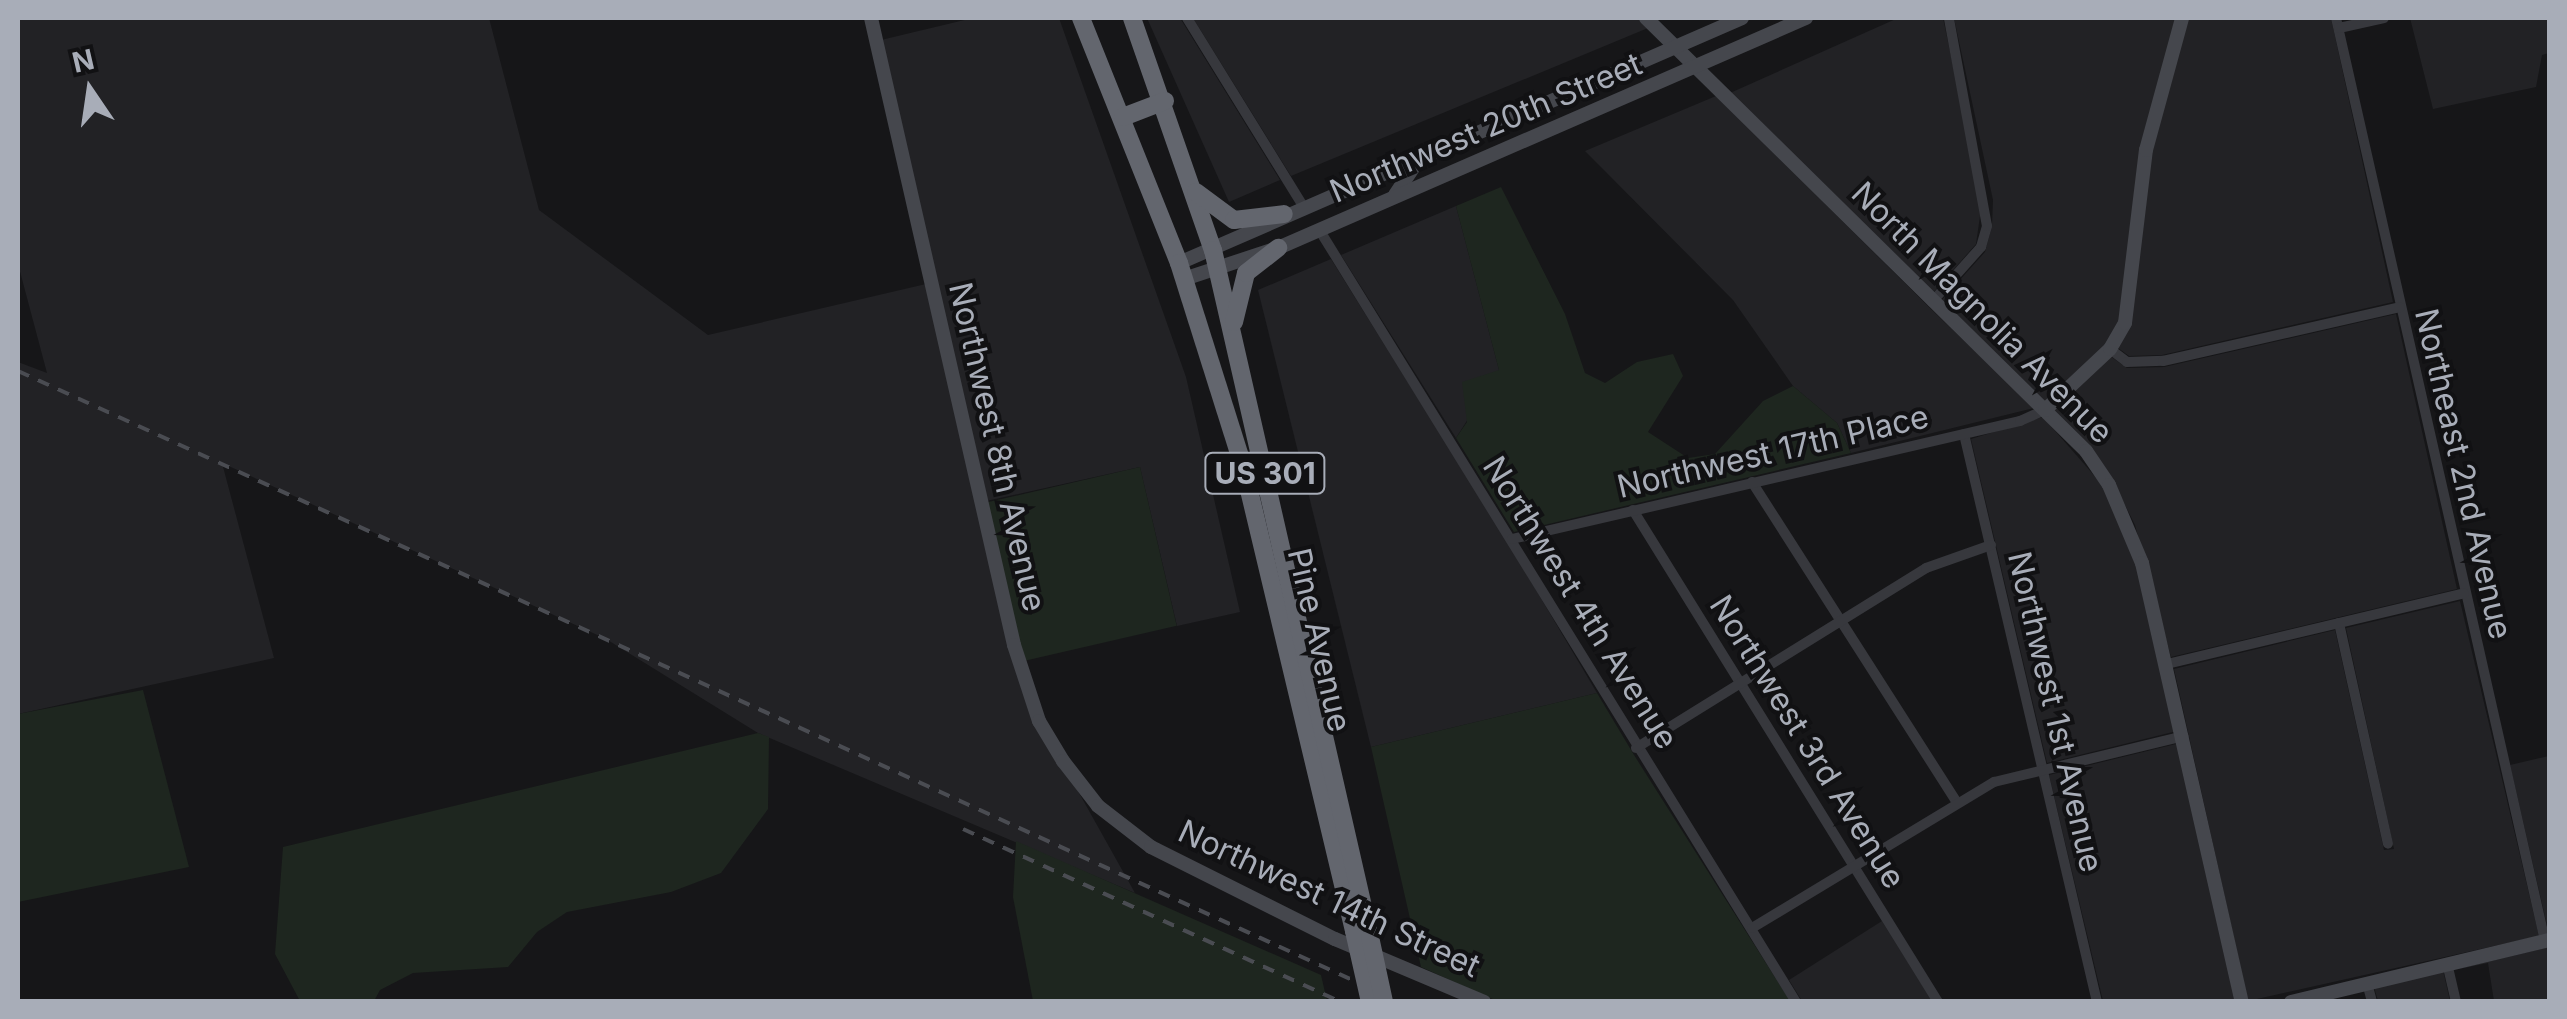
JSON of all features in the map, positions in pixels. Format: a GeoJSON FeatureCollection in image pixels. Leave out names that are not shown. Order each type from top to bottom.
{"type":"FeatureCollection","features":[{"type":"Feature","properties":{"kind":"highway","name":"Pine Avenue"},"geometry":{"type":"LineString","coordinates":[[1081,18],[1123,117],[1254,467]]}},
{"type":"Feature","properties":{"kind":"highway","name":"Pine Avenue"},"geometry":{"type":"LineString","coordinates":[[1132,18],[1165,100],[1213,250],[1232,332],[1254,467],[1362,934],[1384,1002]]}},
{"type":"Feature","properties":{"kind":"highway"},"geometry":{"type":"LineString","coordinates":[[1123,117],[1165,100]]}},
{"type":"Feature","properties":{"kind":"highway"},"geometry":{"type":"LineString","coordinates":[[1196,192],[1234,220],[1284,214]]}},
{"type":"Feature","properties":{"kind":"highway"},"geometry":{"type":"LineString","coordinates":[[1232,332],[1246,273],[1278,248]]}},
{"type":"Feature","properties":{"kind":"highway","name":"Pine Avenue"},"geometry":{"type":"LineString","coordinates":[[1362,934],[1370,1002]]}},
{"type":"Feature","properties":{"kind":"main road","name":"Northwest 8th Avenue"},"geometry":{"type":"LineString","coordinates":[[871,18],[1026,689],[1075,776],[1098,806],[1151,847]]}},
{"type":"Feature","properties":{"kind":"main road","name":"North Magnolia Avenue"},"geometry":{"type":"LineString","coordinates":[[1646,18],[2086,451],[2130,528],[2167,664],[2242,1002]]}},
{"type":"Feature","properties":{"kind":"main road","name":"Northwest 20th Street"},"geometry":{"type":"LineString","coordinates":[[1182,271],[1213,250],[1284,214],[1742,18]]}},
{"type":"Feature","properties":{"kind":"main road","name":"Northwest 20th Street"},"geometry":{"type":"LineString","coordinates":[[1182,271],[1218,270],[1278,248],[1806,18]]}},
{"type":"Feature","properties":{"kind":"main road"},"geometry":{"type":"LineString","coordinates":[[2044,410],[2110,349],[2125,323],[2146,150],[2182,18]]}},
{"type":"Feature","properties":{"kind":"main road"},"geometry":{"type":"LineString","coordinates":[[1392,200],[1420,156]]}},
{"type":"Feature","properties":{"kind":"main road","name":"Northwest 14th Street"},"geometry":{"type":"LineString","coordinates":[[1151,847],[1335,939],[1484,1002]]}},
{"type":"Feature","properties":{"kind":"main road"},"geometry":{"type":"LineString","coordinates":[[2291,1002],[2547,941]]}},
{"type":"Feature","properties":{"kind":"street"},"geometry":{"type":"LineString","coordinates":[[1187,18],[1303,206]]}},
{"type":"Feature","properties":{"kind":"street"},"geometry":{"type":"LineString","coordinates":[[1932,302],[1981,248],[1988,226],[1948,18]]}},
{"type":"Feature","properties":{"kind":"street"},"geometry":{"type":"LineString","coordinates":[[2338,23],[2384,18]]}},
{"type":"Feature","properties":{"kind":"street","name":"Northeast 2nd Avenue"},"geometry":{"type":"LineString","coordinates":[[2338,23],[2464,593],[2547,941]]}},
{"type":"Feature","properties":{"kind":"street","name":"Northwest 4th Avenue"},"geometry":{"type":"LineString","coordinates":[[1320,230],[1796,1002]]}},
{"type":"Feature","properties":{"kind":"street"},"geometry":{"type":"LineString","coordinates":[[2110,349],[2128,362],[2163,361],[2400,307]]}},
{"type":"Feature","properties":{"kind":"street","name":"Northwest 17th Place"},"geometry":{"type":"LineString","coordinates":[[1512,539],[1964,434],[2044,410]]}},
{"type":"Feature","properties":{"kind":"street","name":"Northwest 1st Avenue"},"geometry":{"type":"LineString","coordinates":[[1964,434],[2097,1002]]}},
{"type":"Feature","properties":{"kind":"street"},"geometry":{"type":"LineString","coordinates":[[1752,482],[1957,803]]}},
{"type":"Feature","properties":{"kind":"street","name":"Northwest 3rd Avenue"},"geometry":{"type":"LineString","coordinates":[[1633,510],[1938,1002]]}},
{"type":"Feature","properties":{"kind":"street"},"geometry":{"type":"LineString","coordinates":[[1636,748],[1926,568],[1991,545]]}},
{"type":"Feature","properties":{"kind":"street"},"geometry":{"type":"LineString","coordinates":[[2167,664],[2464,593]]}},
{"type":"Feature","properties":{"kind":"street"},"geometry":{"type":"LineString","coordinates":[[2339,623],[2388,844]]}},
{"type":"Feature","properties":{"kind":"street"},"geometry":{"type":"LineString","coordinates":[[1752,928],[1994,782],[2184,736]]}},
{"type":"Feature","properties":{"kind":"street"},"geometry":{"type":"LineString","coordinates":[[2447,963],[2456,1002]]}},
{"type":"Feature","properties":{"kind":"street"},"geometry":{"type":"LineString","coordinates":[[2367,982],[2372,1002]]}},
{"type":"Feature","properties":{"kind":"shaded area"},"geometry":{"type":"Polygon","coordinates":[[[18,18],[489,18],[539,210],[708,335],[926,284],[1022,691],[1135,893],[758,733],[606,639],[222,463],[274,658],[18,714],[18,362],[47,373],[18,264],[18,18]]]}},
{"type":"Feature","properties":{"kind":"shaded area"},"geometry":{"type":"Polygon","coordinates":[[[973,18],[1059,18],[1186,377],[1240,612],[1177,626],[1140,467],[986,501],[881,40],[973,18]]]}},
{"type":"Feature","properties":{"kind":"shaded area"},"geometry":{"type":"Polygon","coordinates":[[[1147,18],[1180,18],[1280,180],[1229,202],[1147,18]]]}},
{"type":"Feature","properties":{"kind":"shaded area"},"geometry":{"type":"Polygon","coordinates":[[[1193,18],[1638,18],[1648,28],[1291,176],[1193,18]]]}},
{"type":"Feature","properties":{"kind":"shaded area"},"geometry":{"type":"Polygon","coordinates":[[[1898,18],[1943,18],[1982,202],[1976,244],[1932,294],[1730,93],[1898,18]]]}},
{"type":"Feature","properties":{"kind":"shaded area"},"geometry":{"type":"Polygon","coordinates":[[[1954,18],[2176,18],[2141,148],[2120,321],[2106,345],[2045,402],[1940,302],[1985,252],[1992,226],[1993,200],[1954,18]]]}},
{"type":"Feature","properties":{"kind":"shaded area"},"geometry":{"type":"Polygon","coordinates":[[[2188,18],[2331,18],[2393,302],[2162,355],[2129,356],[2118,348],[2130,324],[2151,152],[2188,18]]]}},
{"type":"Feature","properties":{"kind":"shaded area"},"geometry":{"type":"Polygon","coordinates":[[[2410,18],[2549,18],[2549,53],[2542,55],[2536,87],[2433,109],[2410,18]]]}},
{"type":"Feature","properties":{"kind":"shaded area"},"geometry":{"type":"Polygon","coordinates":[[[1716,96],[2034,408],[1851,453],[1837,423],[1793,386],[1733,300],[1585,151],[1716,96]]]}},
{"type":"Feature","properties":{"kind":"shaded area"},"geometry":{"type":"Polygon","coordinates":[[[1501,187],[1565,314],[1585,373],[1605,383],[1637,362],[1673,354],[1683,376],[1648,432],[1688,458],[1715,454],[1763,401],[1793,386],[1837,423],[1851,453],[1514,532],[1456,438],[1467,422],[1462,382],[1499,370],[1456,206],[1501,187]]]}},
{"type":"Feature","properties":{"kind":"shaded area"},"geometry":{"type":"Polygon","coordinates":[[[1456,206],[1499,370],[1456,438],[1341,255],[1456,206]]]}},
{"type":"Feature","properties":{"kind":"shaded area"},"geometry":{"type":"Polygon","coordinates":[[[1331,259],[1597,693],[1371,747],[1258,290],[1331,259]]]}},
{"type":"Feature","properties":{"kind":"shaded area"},"geometry":{"type":"Polygon","coordinates":[[[2396,314],[2457,589],[2171,657],[2135,525],[2114,483],[2053,410],[2110,356],[2127,368],[2164,367],[2396,314]]]}},
{"type":"Feature","properties":{"kind":"shaded area"},"geometry":{"type":"Polygon","coordinates":[[[2043,417],[2105,488],[2137,564],[2177,731],[2047,763],[1971,439],[2043,417]]]}},
{"type":"Feature","properties":{"kind":"shaded area"},"geometry":{"type":"Polygon","coordinates":[[[1140,467],[1177,626],[1023,661],[986,503],[1140,467]]]}},
{"type":"Feature","properties":{"kind":"shaded area"},"geometry":{"type":"Polygon","coordinates":[[[2460,601],[2539,936],[2248,1001],[2174,669],[2335,630],[2384,850],[2394,849],[2346,628],[2460,601]]]}},
{"type":"Feature","properties":{"kind":"shaded area"},"geometry":{"type":"Polygon","coordinates":[[[143,690],[189,867],[18,902],[18,714],[143,690]]]}},
{"type":"Feature","properties":{"kind":"shaded area"},"geometry":{"type":"Polygon","coordinates":[[[1597,693],[1790,1001],[1497,1001],[1421,967],[1371,747],[1597,693]]]}},
{"type":"Feature","properties":{"kind":"shaded area"},"geometry":{"type":"Polygon","coordinates":[[[758,733],[769,737],[768,809],[721,873],[671,892],[567,912],[537,932],[508,967],[413,973],[380,990],[374,1001],[300,1001],[275,954],[283,847],[758,733]]]}},
{"type":"Feature","properties":{"kind":"shaded area"},"geometry":{"type":"Polygon","coordinates":[[[2180,743],[2237,1001],[2103,1001],[2049,775],[2180,743]]]}},
{"type":"Feature","properties":{"kind":"shaded area"},"geometry":{"type":"Polygon","coordinates":[[[2549,756],[2549,934],[2510,765],[2549,756]]]}},
{"type":"Feature","properties":{"kind":"shaded area"},"geometry":{"type":"Polygon","coordinates":[[[1016,841],[1321,975],[1327,1001],[1033,1001],[1013,897],[1016,841]]]}},
{"type":"Feature","properties":{"kind":"shaded area"},"geometry":{"type":"Polygon","coordinates":[[[1882,921],[1932,1001],[1802,1001],[1789,980],[1882,921]]]}},
{"type":"Feature","properties":{"kind":"shaded area"},"geometry":{"type":"Polygon","coordinates":[[[2549,947],[2549,1001],[2494,1001],[2488,963],[2454,970],[2549,947]]]}},
{"type":"Feature","properties":{"kind":"shaded area"},"geometry":{"type":"Polygon","coordinates":[[[2443,970],[2450,1001],[2378,1001],[2374,987],[2443,970]]]}},
{"type":"Feature","properties":{"kind":"railway"},"geometry":{"type":"LineString","coordinates":[[18,371],[1401,1002]]}},
{"type":"Feature","properties":{"kind":"railway"},"geometry":{"type":"LineString","coordinates":[[963,829],[1340,1002]]}}]}
